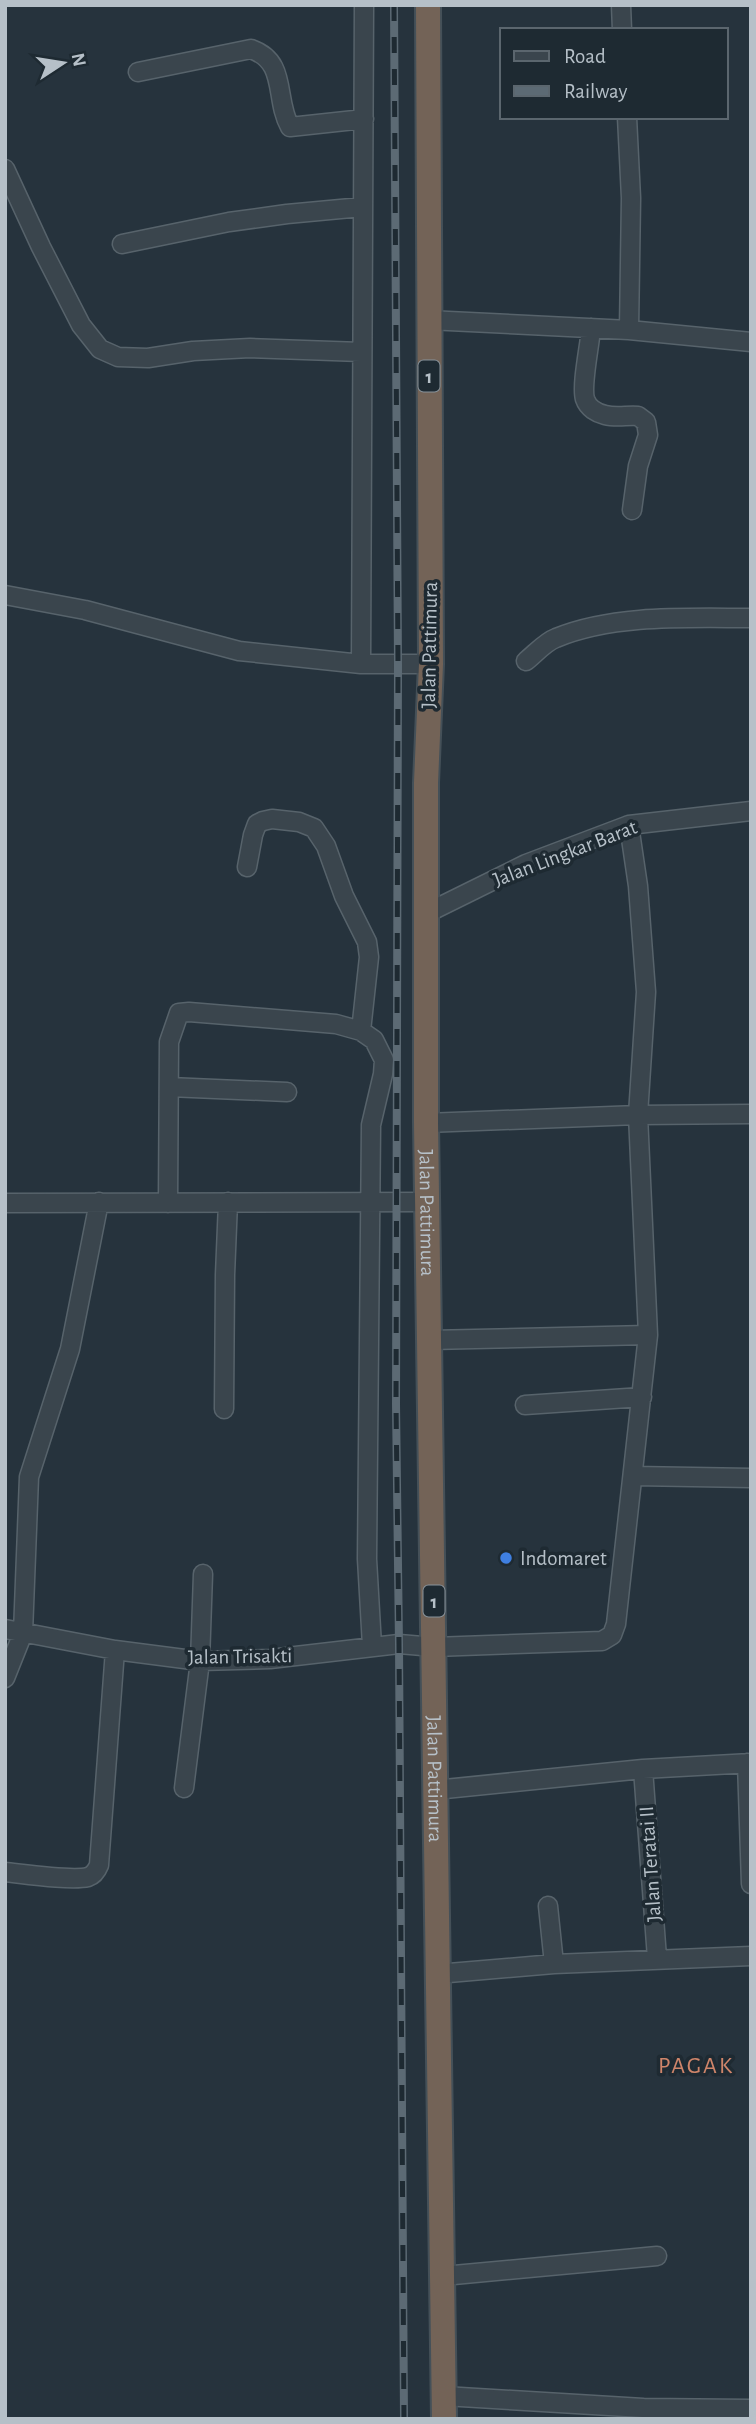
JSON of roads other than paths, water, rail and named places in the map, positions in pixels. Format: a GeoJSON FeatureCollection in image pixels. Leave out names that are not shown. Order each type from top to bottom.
{"type":"FeatureCollection","features":[{"type":"Feature","properties":{"kind":"highway","name":"Jalan Pattimura"},"geometry":{"type":"LineString","coordinates":[[428,5],[430,664],[426,783],[426,1123],[444,2407]]}},
{"type":"Feature","properties":{"kind":"street"},"geometry":{"type":"LineString","coordinates":[[361,664],[364,5]]}},
{"type":"Feature","properties":{"kind":"street"},"geometry":{"type":"LineString","coordinates":[[621,5],[622,28]]}},
{"type":"Feature","properties":{"kind":"street"},"geometry":{"type":"LineString","coordinates":[[138,72],[251,49],[264,54],[271,61],[277,74],[283,114],[290,127],[365,119]]}},
{"type":"Feature","properties":{"kind":"street"},"geometry":{"type":"LineString","coordinates":[[627,119],[631,198],[629,330]]}},
{"type":"Feature","properties":{"kind":"street"},"geometry":{"type":"LineString","coordinates":[[5,169],[81,325],[100,349],[118,357],[148,358],[194,351],[250,348],[361,352]]}},
{"type":"Feature","properties":{"kind":"street"},"geometry":{"type":"LineString","coordinates":[[122,244],[229,222],[362,207]]}},
{"type":"Feature","properties":{"kind":"street"},"geometry":{"type":"LineString","coordinates":[[428,320],[629,330],[751,342]]}},
{"type":"Feature","properties":{"kind":"street"},"geometry":{"type":"LineString","coordinates":[[592,328],[585,400],[593,410],[606,415],[638,416],[646,422],[648,435],[638,466],[632,510]]}},
{"type":"Feature","properties":{"kind":"street"},"geometry":{"type":"LineString","coordinates":[[5,595],[85,610],[239,651],[361,664],[430,664]]}},
{"type":"Feature","properties":{"kind":"street"},"geometry":{"type":"LineString","coordinates":[[526,661],[554,638],[609,624],[696,618],[751,618]]}},
{"type":"Feature","properties":{"kind":"street","name":"Jalan Lingkar Barat"},"geometry":{"type":"LineString","coordinates":[[427,913],[526,864],[629,825],[751,811]]}},
{"type":"Feature","properties":{"kind":"street"},"geometry":{"type":"LineString","coordinates":[[247,867],[253,835],[257,824],[262,821],[272,819],[299,822],[314,828],[326,846],[344,896],[367,942],[369,957],[362,1031]]}},
{"type":"Feature","properties":{"kind":"street"},"geometry":{"type":"LineString","coordinates":[[629,825],[638,886],[646,992],[638,1115],[648,1335],[634,1476],[751,1478]]}},
{"type":"Feature","properties":{"kind":"street"},"geometry":{"type":"LineString","coordinates":[[168,1203],[169,1042],[179,1013],[336,1024],[362,1031],[374,1040],[384,1060],[371,1125],[371,1360],[367,1559],[372,1646]]}},
{"type":"Feature","properties":{"kind":"street"},"geometry":{"type":"LineString","coordinates":[[169,1087],[287,1091]]}},
{"type":"Feature","properties":{"kind":"street"},"geometry":{"type":"LineString","coordinates":[[426,1123],[638,1115],[751,1114]]}},
{"type":"Feature","properties":{"kind":"street"},"geometry":{"type":"LineString","coordinates":[[5,1678],[14,1631],[29,1477],[69,1349],[99,1202]]}},
{"type":"Feature","properties":{"kind":"street"},"geometry":{"type":"LineString","coordinates":[[224,1409],[228,1202]]}},
{"type":"Feature","properties":{"kind":"street"},"geometry":{"type":"LineString","coordinates":[[5,1203],[427,1202]]}},
{"type":"Feature","properties":{"kind":"street"},"geometry":{"type":"LineString","coordinates":[[429,1340],[648,1335]]}},
{"type":"Feature","properties":{"kind":"street"},"geometry":{"type":"LineString","coordinates":[[525,1405],[642,1397]]}},
{"type":"Feature","properties":{"kind":"street","name":"Jalan Trisakti"},"geometry":{"type":"LineString","coordinates":[[14,1631],[115,1650],[200,1661],[270,1659],[400,1644],[435,1647],[602,1641],[612,1635],[616,1624],[634,1476]]}},
{"type":"Feature","properties":{"kind":"street"},"geometry":{"type":"LineString","coordinates":[[184,1788],[200,1661],[203,1574]]}},
{"type":"Feature","properties":{"kind":"street"},"geometry":{"type":"LineString","coordinates":[[5,1872],[88,1877],[95,1873],[99,1865],[115,1650]]}},
{"type":"Feature","properties":{"kind":"street"},"geometry":{"type":"LineString","coordinates":[[435,1790],[643,1769],[749,1763],[751,1884]]}},
{"type":"Feature","properties":{"kind":"street","name":"Jalan Teratai II"},"geometry":{"type":"LineString","coordinates":[[643,1769],[657,1958]]}},
{"type":"Feature","properties":{"kind":"street"},"geometry":{"type":"LineString","coordinates":[[548,1906],[554,1964]]}},
{"type":"Feature","properties":{"kind":"street"},"geometry":{"type":"LineString","coordinates":[[436,1974],[657,1958],[751,1956]]}},
{"type":"Feature","properties":{"kind":"street"},"geometry":{"type":"LineString","coordinates":[[443,2276],[657,2256]]}},
{"type":"Feature","properties":{"kind":"street"},"geometry":{"type":"LineString","coordinates":[[444,2407],[647,2414],[751,2409]]}},
{"type":"Feature","properties":{"kind":"railway"},"geometry":{"type":"LineString","coordinates":[[394,5],[398,665],[396,1404],[404,2419]]}},
{"type":"Feature","properties":{"kind":"place","name":"Indomaret"},"geometry":{"type":"Point","coordinates":[506,1558]}},
{"type":"Feature","properties":{"kind":"district","name":"PAGAK"},"geometry":{"type":"Point","coordinates":[696,2065]}}]}
